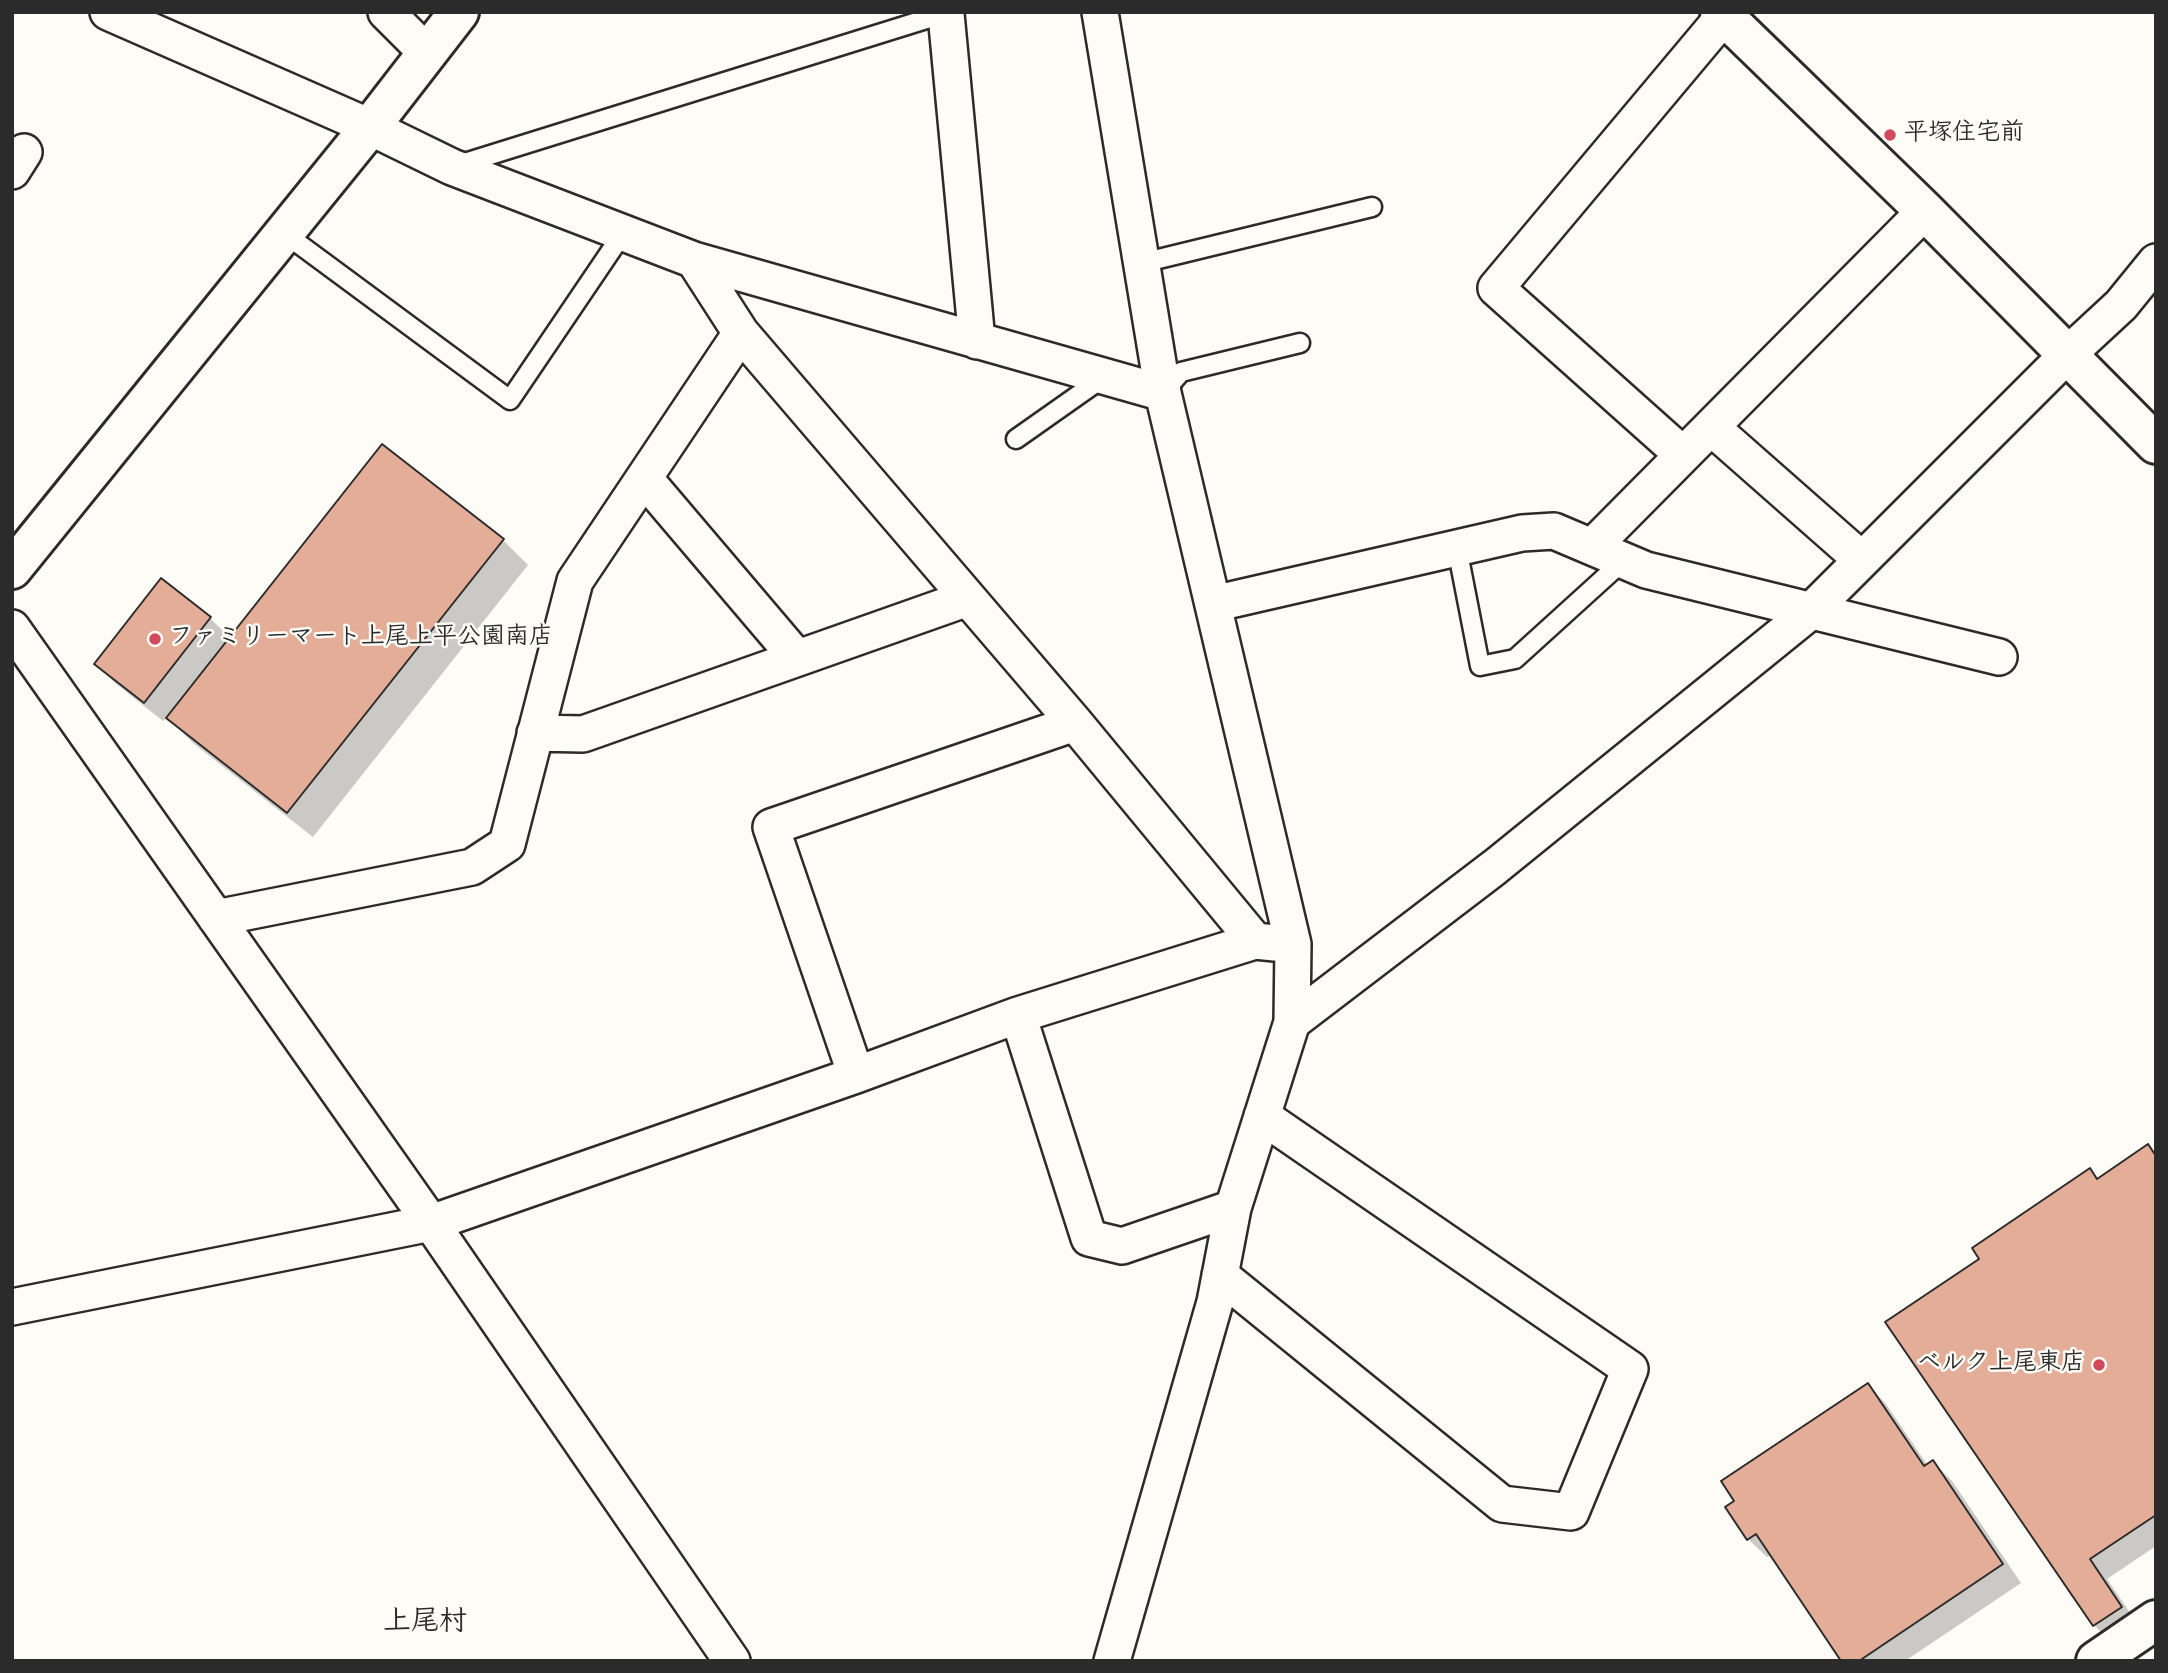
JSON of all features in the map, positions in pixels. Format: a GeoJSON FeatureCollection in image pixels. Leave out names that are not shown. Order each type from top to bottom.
{"type":"FeatureCollection","features":[{"type":"Feature","properties":{"kind":"street"},"geometry":{"type":"LineString","coordinates":[[108,12],[370,127],[452,167],[694,260],[1163,393]]}},
{"type":"Feature","properties":{"kind":"street"},"geometry":{"type":"LineString","coordinates":[[386,12],[427,53]]}},
{"type":"Feature","properties":{"kind":"street"},"geometry":{"type":"LineString","coordinates":[[12,569],[370,127],[459,12]]}},
{"type":"Feature","properties":{"kind":"street"},"geometry":{"type":"LineString","coordinates":[[1100,12],[1163,393],[1293,944],[1292,1022],[1233,1208],[1215,1302],[1112,1661]]}},
{"type":"Feature","properties":{"kind":"street"},"geometry":{"type":"LineString","coordinates":[[947,13],[977,341]]}},
{"type":"Feature","properties":{"kind":"street"},"geometry":{"type":"LineString","coordinates":[[1683,455],[1496,288],[1722,14],[1925,211],[2156,444]]}},
{"type":"Feature","properties":{"kind":"street"},"geometry":{"type":"LineString","coordinates":[[1591,547],[1925,211]]}},
{"type":"Feature","properties":{"kind":"street"},"geometry":{"type":"LineString","coordinates":[[694,260],[741,333],[1074,723],[1255,941]]}},
{"type":"Feature","properties":{"kind":"street"},"geometry":{"type":"LineString","coordinates":[[1292,1022],[1495,867],[1811,611],[2121,304],[2156,262]]}},
{"type":"Feature","properties":{"kind":"street"},"geometry":{"type":"LineString","coordinates":[[216,918],[472,867],[507,844],[575,581],[741,333]]}},
{"type":"Feature","properties":{"kind":"street"},"geometry":{"type":"LineString","coordinates":[[1711,427],[1862,560]]}},
{"type":"Feature","properties":{"kind":"street"},"geometry":{"type":"LineString","coordinates":[[644,478],[797,658]]}},
{"type":"Feature","properties":{"kind":"street"},"geometry":{"type":"LineString","coordinates":[[1213,604],[1522,533],[1554,531],[1646,570],[1998,657]]}},
{"type":"Feature","properties":{"kind":"street"},"geometry":{"type":"LineString","coordinates":[[535,733],[583,734],[968,598]]}},
{"type":"Feature","properties":{"kind":"street"},"geometry":{"type":"LineString","coordinates":[[12,628],[431,1223],[732,1661]]}},
{"type":"Feature","properties":{"kind":"street"},"geometry":{"type":"LineString","coordinates":[[856,1075],[771,827],[1074,723]]}},
{"type":"Feature","properties":{"kind":"street"},"geometry":{"type":"LineString","coordinates":[[12,1307],[431,1223],[856,1075],[1018,1015],[1255,941],[1293,944]]}},
{"type":"Feature","properties":{"kind":"street"},"geometry":{"type":"LineString","coordinates":[[1018,1015],[1089,1238],[1122,1246],[1233,1208]]}},
{"type":"Feature","properties":{"kind":"street"},"geometry":{"type":"LineString","coordinates":[[1220,1275],[1502,1504],[1571,1512],[1630,1368],[1262,1116]]}},
{"type":"Feature","properties":{"kind":"street"},"geometry":{"type":"LineString","coordinates":[[2096,1661],[2156,1620]]}},
{"type":"Feature","properties":{"kind":"lane"},"geometry":{"type":"LineString","coordinates":[[452,167],[947,13]]}},
{"type":"Feature","properties":{"kind":"lane"},"geometry":{"type":"LineString","coordinates":[[1142,263],[1372,207]]}},
{"type":"Feature","properties":{"kind":"lane"},"geometry":{"type":"LineString","coordinates":[[284,233],[510,400],[623,233]]}},
{"type":"Feature","properties":{"kind":"lane"},"geometry":{"type":"LineString","coordinates":[[1163,393],[1181,372],[1300,343]]}},
{"type":"Feature","properties":{"kind":"lane"},"geometry":{"type":"LineString","coordinates":[[1016,439],[1104,377]]}},
{"type":"Feature","properties":{"kind":"lane"},"geometry":{"type":"LineString","coordinates":[[1457,548],[1480,666],[1515,659],[1623,561]]}},
{"type":"Feature","properties":{"kind":"building"},"geometry":{"type":"Polygon","coordinates":[[[382,444],[504,539],[287,813],[166,718],[382,444]]]}},
{"type":"Feature","properties":{"kind":"building"},"geometry":{"type":"Polygon","coordinates":[[[161,578],[211,617],[144,703],[94,664],[161,578]]]}},
{"type":"Feature","properties":{"kind":"building"},"geometry":{"type":"Polygon","coordinates":[[[2148,1144],[2156,1156],[2156,1515],[2090,1559],[2122,1607],[2093,1626],[1885,1322],[1979,1259],[1972,1248],[2090,1168],[2097,1179],[2148,1144]]]}},
{"type":"Feature","properties":{"kind":"building"},"geometry":{"type":"Polygon","coordinates":[[[1868,1383],[1924,1466],[1933,1460],[2003,1564],[1859,1661],[1841,1661],[1756,1534],[1747,1540],[1725,1507],[1734,1501],[1721,1481],[1868,1383]]]}},
{"type":"Feature","properties":{"kind":"place","name":"平塚住宅前"},"geometry":{"type":"Point","coordinates":[1890,135]}},
{"type":"Feature","properties":{"kind":"place","name":"ファミリーマート上尾上平公園南店"},"geometry":{"type":"Point","coordinates":[155,639]}},
{"type":"Feature","properties":{"kind":"place","name":"ベルク上尾東店"},"geometry":{"type":"Point","coordinates":[2099,1365]}},
{"type":"Feature","properties":{"kind":"district","name":"上尾村"},"geometry":{"type":"Point","coordinates":[425,1624]}}]}
